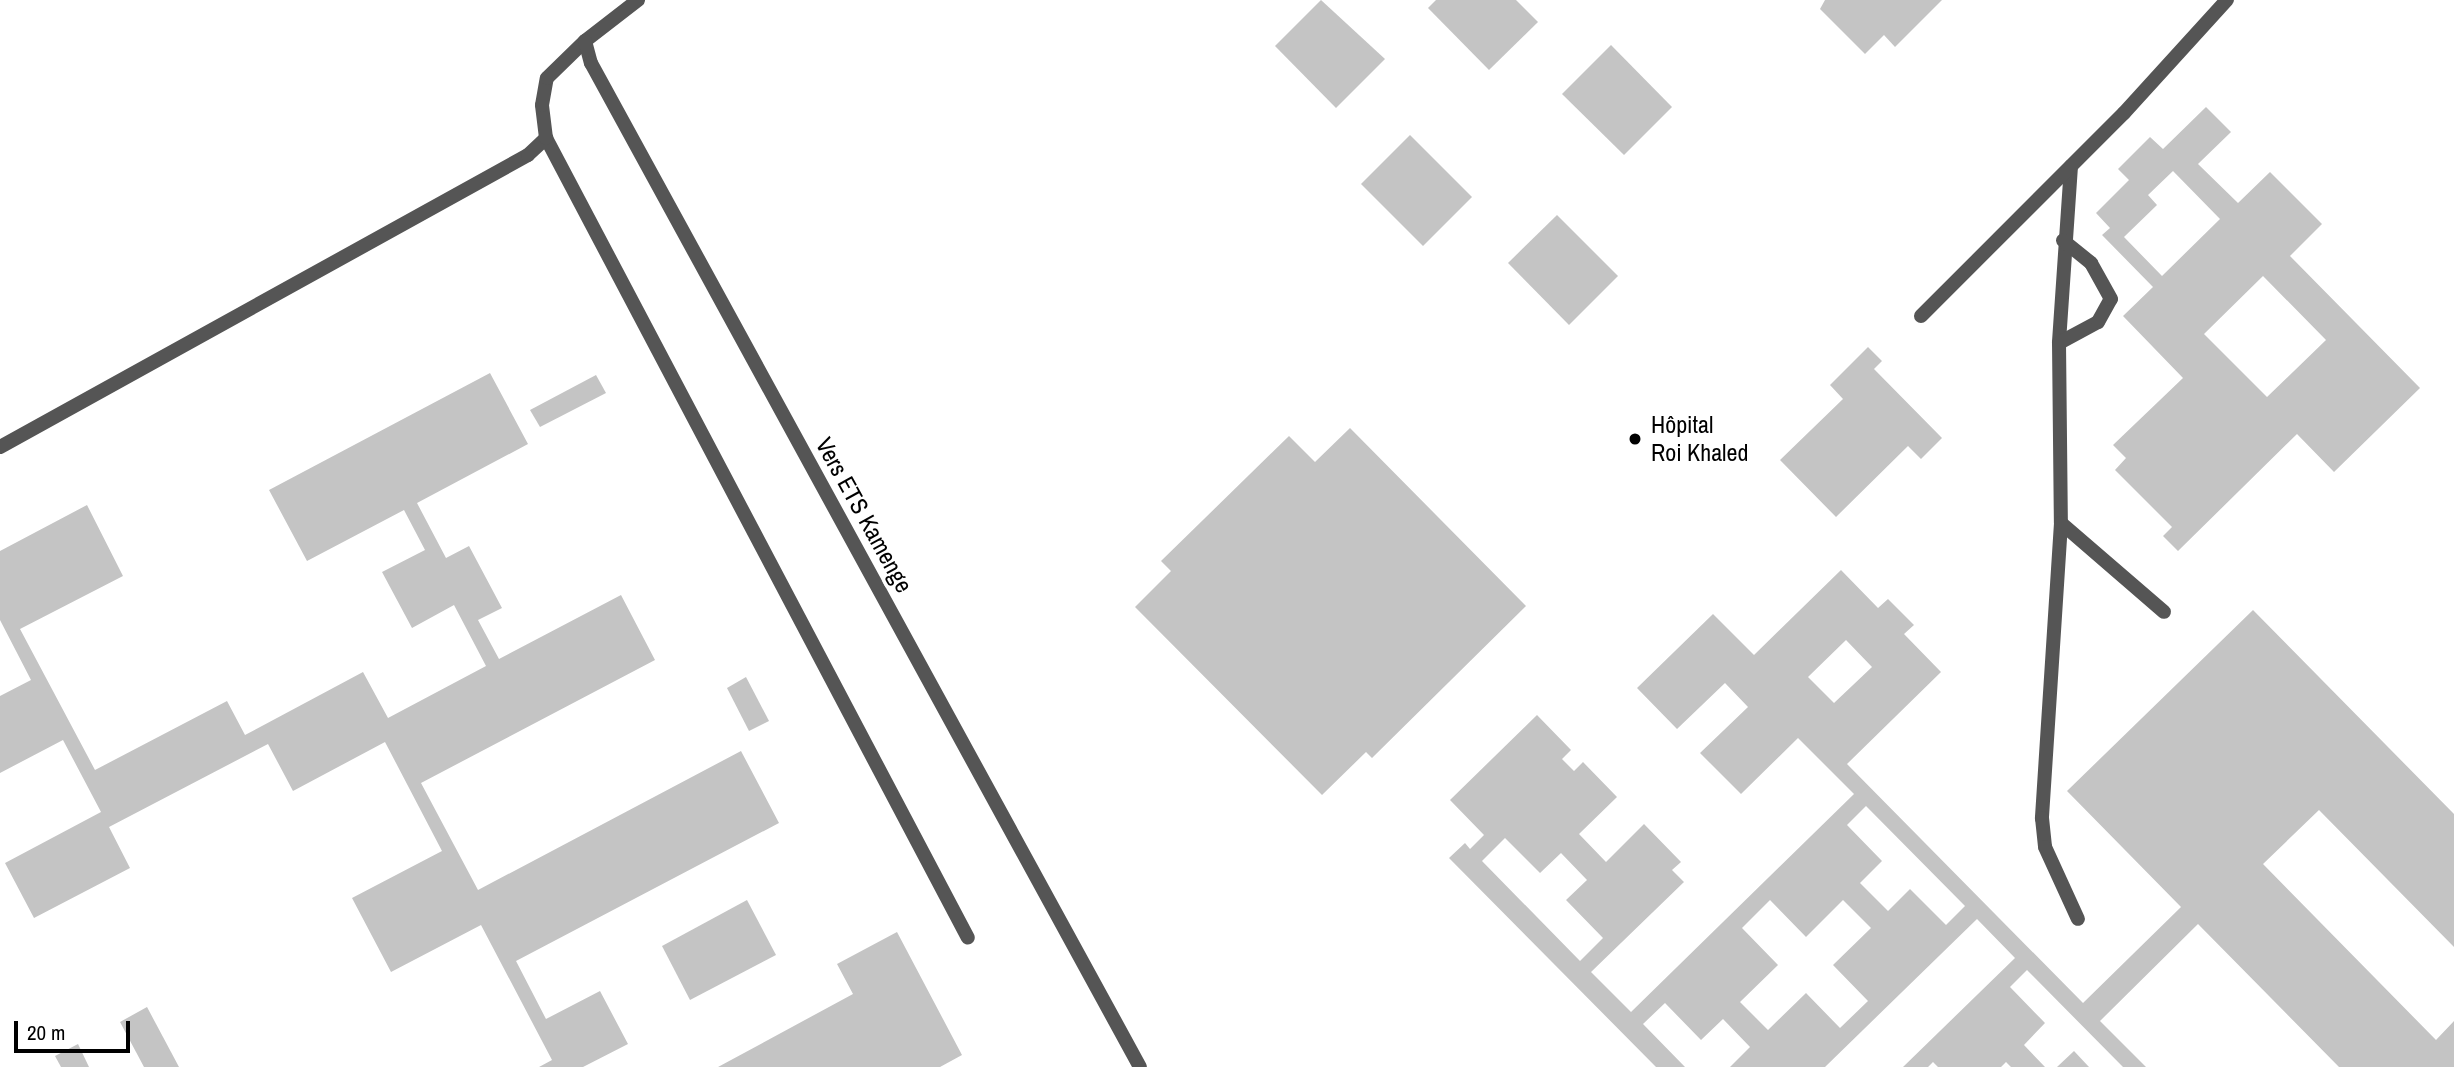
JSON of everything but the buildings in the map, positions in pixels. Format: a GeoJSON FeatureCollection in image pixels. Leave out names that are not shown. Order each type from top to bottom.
{"type":"FeatureCollection","features":[{"type":"Feature","properties":{"kind":"street"},"geometry":{"type":"LineString","coordinates":[[638,0],[584,41],[547,78],[542,105],[545,138],[968,938]]}},
{"type":"Feature","properties":{"kind":"street"},"geometry":{"type":"LineString","coordinates":[[1921,316],[2071,166],[2227,0]]}},
{"type":"Feature","properties":{"kind":"street","name":"Vers ETS Kamenge"},"geometry":{"type":"LineString","coordinates":[[584,41],[612,103],[1140,1067]]}},
{"type":"Feature","properties":{"kind":"street"},"geometry":{"type":"LineString","coordinates":[[0,447],[497,175],[545,138]]}},
{"type":"Feature","properties":{"kind":"street"},"geometry":{"type":"LineString","coordinates":[[2071,166],[2063,240],[2059,343],[2061,523],[2042,818],[2045,847],[2078,919]]}},
{"type":"Feature","properties":{"kind":"street"},"geometry":{"type":"LineString","coordinates":[[2059,343],[2098,322],[2111,299],[2091,264],[2063,240]]}},
{"type":"Feature","properties":{"kind":"street"},"geometry":{"type":"LineString","coordinates":[[2061,523],[2164,612]]}},
{"type":"Feature","properties":{"kind":"place","name":"Hôpital Roi Khaled"},"geometry":{"type":"Point","coordinates":[1635,439]}}]}
